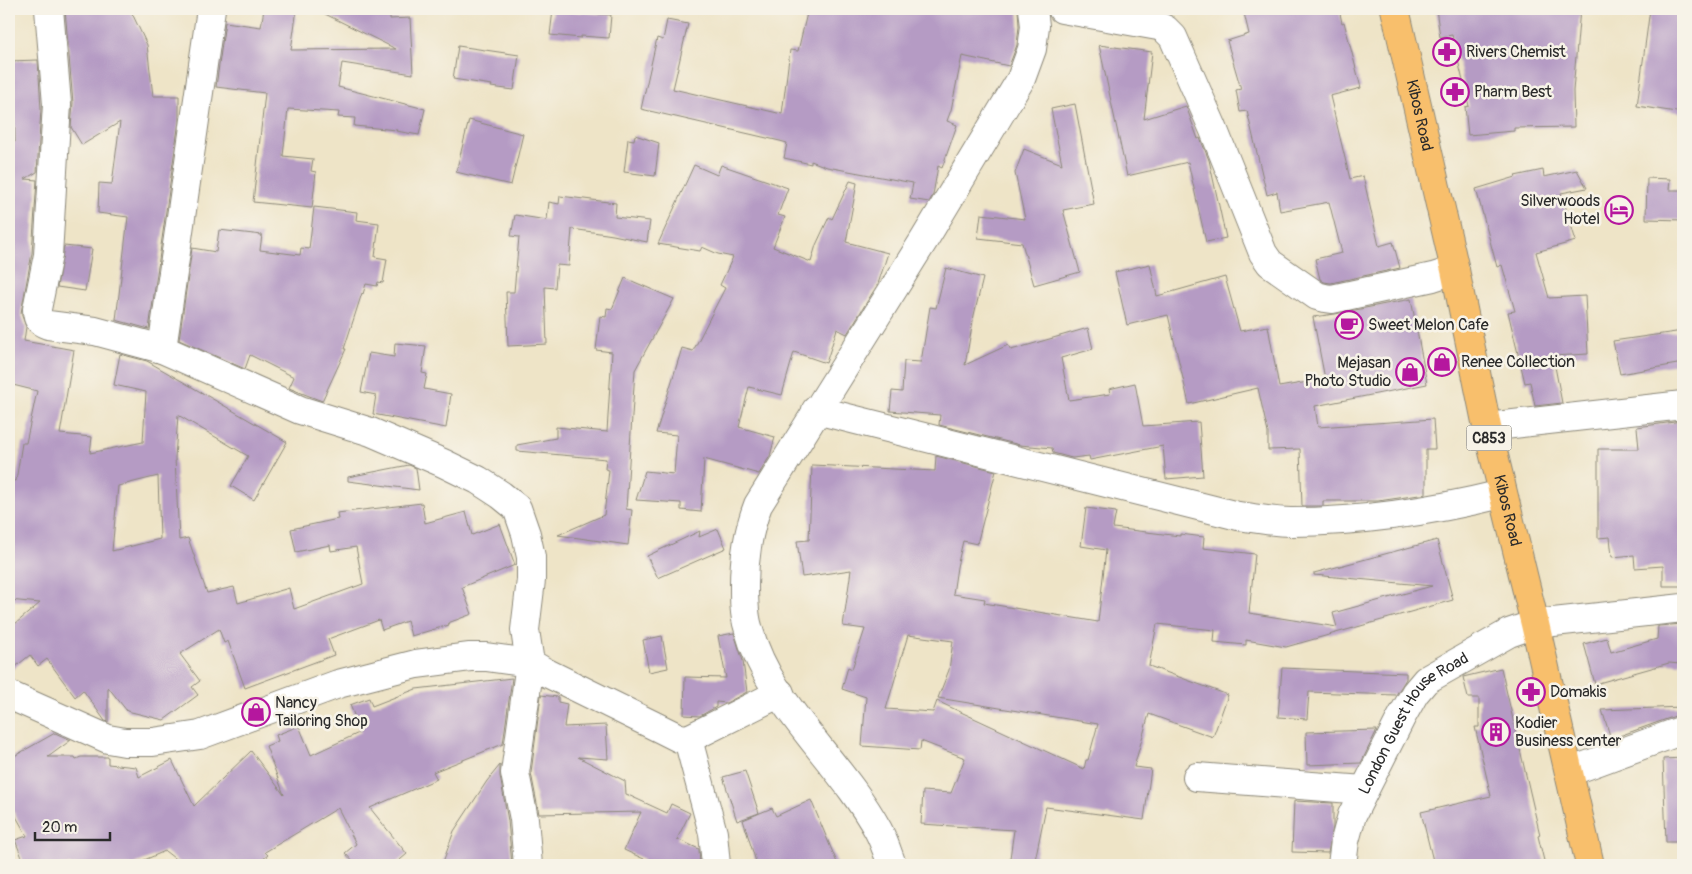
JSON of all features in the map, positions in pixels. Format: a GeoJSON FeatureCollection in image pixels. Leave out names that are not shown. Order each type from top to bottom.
{"type":"FeatureCollection","features":[{"type":"Feature","properties":{"kind":"main road","name":"Kibos Road"},"geometry":{"type":"LineString","coordinates":[[1395,9],[1455,270],[1502,494],[1535,624],[1590,865]]}},
{"type":"Feature","properties":{"kind":"street"},"geometry":{"type":"LineString","coordinates":[[49,9],[57,104],[48,255],[37,318],[40,322],[48,325],[95,332],[162,349],[300,410],[371,432],[443,463],[478,480],[517,508],[526,534],[531,557],[531,580],[525,630],[530,663],[516,773],[524,819],[528,865]]}},
{"type":"Feature","properties":{"kind":"street"},"geometry":{"type":"LineString","coordinates":[[162,349],[211,9]]}},
{"type":"Feature","properties":{"kind":"street"},"geometry":{"type":"LineString","coordinates":[[892,865],[879,831],[864,808],[836,767],[811,737],[767,676],[756,651],[744,608],[744,573],[747,541],[751,522],[758,505],[924,240],[1021,79],[1032,49],[1035,26],[1033,9]]}},
{"type":"Feature","properties":{"kind":"street"},"geometry":{"type":"LineString","coordinates":[[1062,9],[1158,26],[1165,29],[1173,37],[1213,128],[1263,253],[1270,263],[1317,296],[1332,298],[1433,277],[1455,270]]}},
{"type":"Feature","properties":{"kind":"street"},"geometry":{"type":"LineString","coordinates":[[1487,426],[1683,405]]}},
{"type":"Feature","properties":{"kind":"street"},"geometry":{"type":"LineString","coordinates":[[816,410],[1229,514],[1272,520],[1289,522],[1389,516],[1439,508],[1502,494]]}},
{"type":"Feature","properties":{"kind":"street","name":"London Guest House Road"},"geometry":{"type":"LineString","coordinates":[[1342,865],[1344,841],[1352,815],[1401,718],[1415,693],[1426,680],[1508,633],[1535,624],[1683,608]]}},
{"type":"Feature","properties":{"kind":"street"},"geometry":{"type":"LineString","coordinates":[[9,694],[108,740],[153,742],[200,735],[338,684],[416,664],[470,657],[486,657],[530,663],[652,725],[679,738],[688,740],[780,694]]}},
{"type":"Feature","properties":{"kind":"street"},"geometry":{"type":"LineString","coordinates":[[1569,772],[1683,730]]}},
{"type":"Feature","properties":{"kind":"street"},"geometry":{"type":"LineString","coordinates":[[688,740],[713,834],[716,865]]}},
{"type":"Feature","properties":{"kind":"street"},"geometry":{"type":"LineString","coordinates":[[1197,777],[1364,790]]}},
{"type":"Feature","properties":{"kind":"building"},"geometry":{"type":"Polygon","coordinates":[[[65,9],[130,9],[147,45],[153,96],[179,96],[179,121],[149,329],[116,320],[128,217],[98,213],[99,183],[112,184],[120,122],[82,145],[71,127],[73,103],[65,9]]]}},
{"type":"Feature","properties":{"kind":"building"},"geometry":{"type":"Polygon","coordinates":[[[264,9],[297,9],[291,50],[396,49],[315,9],[390,9],[390,19],[410,18],[413,74],[342,63],[338,87],[425,109],[419,135],[397,130],[354,126],[355,118],[338,117],[339,112],[288,109],[283,156],[313,159],[311,171],[316,172],[312,208],[253,202],[265,93],[216,87],[225,22],[261,27],[264,9]]]}},
{"type":"Feature","properties":{"kind":"building"},"geometry":{"type":"Polygon","coordinates":[[[808,9],[1018,9],[1017,45],[1009,66],[962,56],[947,121],[957,125],[942,168],[938,166],[933,195],[929,202],[910,199],[913,183],[827,167],[811,161],[811,164],[784,158],[787,143],[641,109],[657,38],[663,40],[667,20],[688,24],[673,89],[782,114],[790,50],[798,51],[808,9]]]}},
{"type":"Feature","properties":{"kind":"building"},"geometry":{"type":"Polygon","coordinates":[[[1243,9],[1339,9],[1361,88],[1330,96],[1350,179],[1363,176],[1379,246],[1393,242],[1400,268],[1331,283],[1324,282],[1320,279],[1315,259],[1342,253],[1329,202],[1280,211],[1277,192],[1267,195],[1247,111],[1240,112],[1236,90],[1241,89],[1227,41],[1249,34],[1243,9]]]}},
{"type":"Feature","properties":{"kind":"building"},"geometry":{"type":"Polygon","coordinates":[[[1436,9],[1580,9],[1573,91],[1574,127],[1514,128],[1514,131],[1468,135],[1465,107],[1469,106],[1452,35],[1440,37],[1436,9]]]}},
{"type":"Feature","properties":{"kind":"building"},"geometry":{"type":"Polygon","coordinates":[[[1650,9],[1683,9],[1683,113],[1637,106],[1650,9]]]}},
{"type":"Feature","properties":{"kind":"building"},"geometry":{"type":"Polygon","coordinates":[[[553,10],[611,15],[609,38],[550,35],[553,10]]]}},
{"type":"Feature","properties":{"kind":"building"},"geometry":{"type":"Polygon","coordinates":[[[1099,45],[1152,52],[1144,119],[1186,106],[1198,139],[1200,138],[1209,160],[1226,238],[1206,242],[1188,162],[1127,176],[1099,45]]]}},
{"type":"Feature","properties":{"kind":"building"},"geometry":{"type":"Polygon","coordinates":[[[458,46],[519,55],[514,90],[453,79],[458,46]]]}},
{"type":"Feature","properties":{"kind":"building"},"geometry":{"type":"Polygon","coordinates":[[[38,60],[41,109],[37,172],[25,179],[37,180],[32,253],[21,313],[26,327],[24,341],[74,350],[60,434],[92,437],[90,453],[143,442],[146,392],[114,385],[120,354],[147,361],[287,442],[254,500],[231,486],[248,456],[178,415],[175,458],[179,540],[188,538],[207,593],[234,587],[238,603],[289,588],[294,609],[363,584],[356,547],[331,551],[330,545],[296,552],[291,529],[338,519],[337,513],[422,503],[425,523],[466,512],[472,535],[500,524],[515,565],[462,587],[472,614],[448,623],[449,625],[411,636],[407,621],[382,630],[379,620],[328,639],[334,655],[245,688],[228,641],[224,643],[219,629],[180,654],[200,681],[192,687],[198,695],[164,720],[127,711],[108,687],[108,722],[105,721],[83,690],[75,697],[47,659],[38,666],[30,655],[9,672],[9,629],[40,603],[9,600],[9,480],[16,481],[22,443],[26,443],[37,391],[9,384],[9,142],[15,142],[14,97],[9,97],[9,61],[38,60]],[[158,476],[118,486],[112,551],[160,539],[158,476]]]}},
{"type":"Feature","properties":{"kind":"building"},"geometry":{"type":"Polygon","coordinates":[[[1075,104],[1094,204],[1063,210],[1080,272],[1034,285],[1022,243],[978,238],[981,214],[1025,219],[1015,173],[1024,149],[1062,164],[1051,109],[1075,104]]]}},
{"type":"Feature","properties":{"kind":"building"},"geometry":{"type":"Polygon","coordinates":[[[469,120],[523,134],[511,185],[456,172],[469,120]]]}},
{"type":"Feature","properties":{"kind":"building"},"geometry":{"type":"Polygon","coordinates":[[[635,135],[659,143],[655,176],[624,172],[628,139],[634,140],[635,135]]]}},
{"type":"Feature","properties":{"kind":"building"},"geometry":{"type":"Polygon","coordinates":[[[694,165],[717,175],[721,165],[788,188],[778,215],[785,217],[773,247],[811,262],[816,245],[829,217],[832,219],[850,181],[857,183],[846,242],[888,253],[878,284],[847,334],[837,329],[826,363],[794,352],[782,395],[749,387],[739,427],[775,437],[770,456],[759,474],[704,459],[701,512],[681,510],[681,503],[636,500],[645,471],[674,474],[677,435],[656,433],[682,348],[693,351],[725,288],[720,285],[733,257],[718,254],[702,247],[700,251],[658,244],[694,165]]]}},
{"type":"Feature","properties":{"kind":"building"},"geometry":{"type":"Polygon","coordinates":[[[1543,170],[1544,177],[1577,170],[1587,188],[1561,193],[1576,241],[1536,252],[1549,298],[1585,296],[1588,354],[1553,356],[1562,403],[1535,406],[1530,382],[1525,383],[1508,312],[1515,311],[1502,265],[1497,267],[1476,189],[1515,176],[1543,170]]]}},
{"type":"Feature","properties":{"kind":"building"},"geometry":{"type":"Polygon","coordinates":[[[1647,178],[1670,179],[1669,190],[1683,190],[1683,220],[1646,219],[1647,178]]]}},
{"type":"Feature","properties":{"kind":"building"},"geometry":{"type":"Polygon","coordinates":[[[560,196],[616,203],[615,217],[650,221],[647,242],[572,229],[569,266],[557,265],[555,288],[545,287],[547,344],[508,346],[506,292],[514,292],[519,237],[511,236],[515,215],[547,220],[549,202],[559,204],[560,196]]]}},
{"type":"Feature","properties":{"kind":"building"},"geometry":{"type":"Polygon","coordinates":[[[314,207],[357,212],[356,220],[379,223],[375,257],[387,259],[383,283],[378,282],[377,286],[366,284],[344,349],[346,349],[322,401],[289,388],[294,377],[250,355],[245,369],[179,340],[192,248],[216,252],[219,230],[262,235],[260,250],[300,255],[301,248],[309,249],[314,207]]]}},
{"type":"Feature","properties":{"kind":"building"},"geometry":{"type":"Polygon","coordinates":[[[64,246],[92,249],[85,291],[57,287],[64,246]]]}},
{"type":"Feature","properties":{"kind":"building"},"geometry":{"type":"Polygon","coordinates":[[[1150,264],[1157,296],[1225,277],[1240,331],[1268,326],[1279,387],[1325,379],[1313,317],[1411,299],[1427,384],[1315,406],[1318,427],[1433,419],[1435,449],[1426,449],[1426,494],[1378,501],[1323,501],[1323,506],[1302,506],[1300,449],[1268,450],[1268,433],[1258,388],[1189,404],[1168,315],[1127,325],[1115,272],[1150,264]]]}},
{"type":"Feature","properties":{"kind":"building"},"geometry":{"type":"Polygon","coordinates":[[[946,268],[983,278],[965,365],[1008,345],[1011,350],[1088,328],[1093,349],[1061,358],[1069,400],[1110,394],[1109,389],[1135,383],[1143,426],[1199,422],[1203,476],[1166,479],[1163,446],[1090,460],[1089,456],[1072,458],[1053,453],[1052,448],[1020,445],[939,425],[940,415],[890,411],[892,391],[902,392],[904,361],[921,362],[930,307],[936,308],[946,268]]]}},
{"type":"Feature","properties":{"kind":"building"},"geometry":{"type":"Polygon","coordinates":[[[625,278],[674,299],[635,370],[626,509],[632,510],[628,545],[558,535],[604,515],[609,470],[605,469],[606,459],[517,451],[517,445],[556,438],[556,427],[607,432],[612,352],[596,350],[600,316],[606,317],[607,308],[612,309],[625,278]]]}},
{"type":"Feature","properties":{"kind":"building"},"geometry":{"type":"Polygon","coordinates":[[[1683,331],[1683,363],[1620,374],[1613,341],[1683,331]]]}},
{"type":"Feature","properties":{"kind":"building"},"geometry":{"type":"Polygon","coordinates":[[[395,343],[426,346],[422,373],[427,374],[424,389],[451,394],[446,428],[373,414],[376,395],[361,392],[369,353],[394,357],[395,343]]]}},
{"type":"Feature","properties":{"kind":"building"},"geometry":{"type":"Polygon","coordinates":[[[1682,421],[1683,586],[1663,586],[1663,566],[1635,568],[1634,555],[1612,557],[1610,537],[1598,538],[1598,449],[1639,449],[1637,427],[1682,421]]]}},
{"type":"Feature","properties":{"kind":"building"},"geometry":{"type":"Polygon","coordinates":[[[936,456],[996,471],[977,544],[963,541],[953,594],[985,599],[984,603],[1098,622],[1106,550],[1081,546],[1086,508],[1116,512],[1113,528],[1204,537],[1203,548],[1255,554],[1249,613],[1337,627],[1333,613],[1432,586],[1314,575],[1314,573],[1437,540],[1453,600],[1286,647],[1246,640],[1246,645],[1214,642],[1215,630],[1157,624],[1149,666],[1228,695],[1213,737],[1149,714],[1134,767],[1151,769],[1144,820],[1046,807],[1034,865],[1009,865],[1014,830],[921,824],[923,791],[951,793],[965,758],[921,741],[920,750],[862,746],[866,697],[842,689],[848,667],[852,669],[865,629],[843,626],[851,570],[802,577],[797,541],[809,540],[812,465],[935,471],[936,456]],[[908,635],[886,709],[933,712],[937,701],[1084,769],[1098,724],[938,698],[949,670],[953,641],[908,635]]]}},
{"type":"Feature","properties":{"kind":"building"},"geometry":{"type":"Polygon","coordinates":[[[409,465],[416,468],[419,490],[348,481],[348,477],[409,465]]]}},
{"type":"Feature","properties":{"kind":"building"},"geometry":{"type":"Polygon","coordinates":[[[718,529],[726,548],[658,578],[647,556],[700,531],[699,537],[718,529]]]}},
{"type":"Feature","properties":{"kind":"building"},"geometry":{"type":"Polygon","coordinates":[[[1683,624],[1680,664],[1669,663],[1595,684],[1584,644],[1607,638],[1611,652],[1657,639],[1658,626],[1683,624]]]}},
{"type":"Feature","properties":{"kind":"building"},"geometry":{"type":"Polygon","coordinates":[[[734,633],[743,661],[747,692],[726,703],[716,702],[716,707],[700,716],[684,715],[685,677],[726,678],[718,636],[734,633]]]}},
{"type":"Feature","properties":{"kind":"building"},"geometry":{"type":"Polygon","coordinates":[[[662,636],[668,668],[649,672],[643,640],[662,636]]]}},
{"type":"Feature","properties":{"kind":"building"},"geometry":{"type":"Polygon","coordinates":[[[1282,668],[1406,673],[1406,679],[1396,695],[1309,692],[1307,719],[1278,717],[1282,668]]]}},
{"type":"Feature","properties":{"kind":"building","name":"Kodier Business center"},"geometry":{"type":"Polygon","coordinates":[[[1501,668],[1540,835],[1538,836],[1545,865],[1434,865],[1421,812],[1491,796],[1475,727],[1479,727],[1479,698],[1468,698],[1463,677],[1501,668]]]}},
{"type":"Feature","properties":{"kind":"building"},"geometry":{"type":"Polygon","coordinates":[[[512,678],[503,744],[433,772],[437,779],[370,808],[407,854],[394,865],[356,865],[345,853],[356,844],[338,808],[265,852],[268,855],[256,865],[183,865],[165,851],[133,865],[25,865],[15,840],[27,836],[9,804],[9,759],[55,733],[71,740],[48,757],[75,757],[76,759],[81,757],[108,757],[108,764],[136,767],[139,777],[172,760],[194,806],[251,751],[284,795],[266,746],[278,741],[276,735],[299,726],[311,755],[361,732],[350,705],[369,698],[372,706],[416,689],[512,678]]]}},
{"type":"Feature","properties":{"kind":"building"},"geometry":{"type":"Polygon","coordinates":[[[541,695],[558,697],[558,702],[567,704],[564,727],[606,725],[608,759],[578,757],[625,781],[626,794],[667,813],[671,804],[690,813],[677,839],[699,849],[700,865],[641,865],[644,859],[624,850],[641,812],[539,814],[531,773],[541,695]]]}},
{"type":"Feature","properties":{"kind":"building"},"geometry":{"type":"Polygon","coordinates":[[[1683,707],[1683,715],[1678,715],[1611,739],[1602,710],[1683,707]]]}},
{"type":"Feature","properties":{"kind":"building"},"geometry":{"type":"Polygon","coordinates":[[[1377,730],[1361,763],[1307,765],[1306,732],[1377,730]]]}},
{"type":"Feature","properties":{"kind":"building"},"geometry":{"type":"Polygon","coordinates":[[[1683,758],[1683,842],[1666,842],[1663,759],[1683,758]]]}},
{"type":"Feature","properties":{"kind":"building"},"geometry":{"type":"Polygon","coordinates":[[[500,765],[512,865],[442,865],[454,831],[487,781],[500,765]]]}},
{"type":"Feature","properties":{"kind":"building"},"geometry":{"type":"Polygon","coordinates":[[[745,771],[759,813],[737,821],[723,777],[745,771]]]}},
{"type":"Feature","properties":{"kind":"building"},"geometry":{"type":"Polygon","coordinates":[[[811,800],[838,865],[757,865],[743,820],[772,808],[776,816],[811,800]]]}},
{"type":"Feature","properties":{"kind":"building"},"geometry":{"type":"Polygon","coordinates":[[[1294,801],[1333,803],[1333,827],[1328,853],[1292,852],[1294,801]]]}},
{"type":"Feature","properties":{"kind":"place","name":"Rivers Chemist"},"geometry":{"type":"Point","coordinates":[1447,52]}},
{"type":"Feature","properties":{"kind":"place","name":"Pharm Best"},"geometry":{"type":"Point","coordinates":[1455,92]}},
{"type":"Feature","properties":{"kind":"place","name":"Silverwoods Hotel"},"geometry":{"type":"Point","coordinates":[1619,210]}},
{"type":"Feature","properties":{"kind":"place","name":"Sweet Melon Cafe"},"geometry":{"type":"Point","coordinates":[1349,325]}},
{"type":"Feature","properties":{"kind":"place","name":"Renee Collection"},"geometry":{"type":"Point","coordinates":[1442,362]}},
{"type":"Feature","properties":{"kind":"place","name":"Mejasan Photo Studio"},"geometry":{"type":"Point","coordinates":[1410,372]}},
{"type":"Feature","properties":{"kind":"place","name":"Domakis"},"geometry":{"type":"Point","coordinates":[1531,692]}},
{"type":"Feature","properties":{"kind":"place","name":"Nancy Tailoring Shop"},"geometry":{"type":"Point","coordinates":[256,712]}},
{"type":"Feature","properties":{"kind":"place","name":"Kodier Business center"},"geometry":{"type":"Point","coordinates":[1496,732]}}]}
